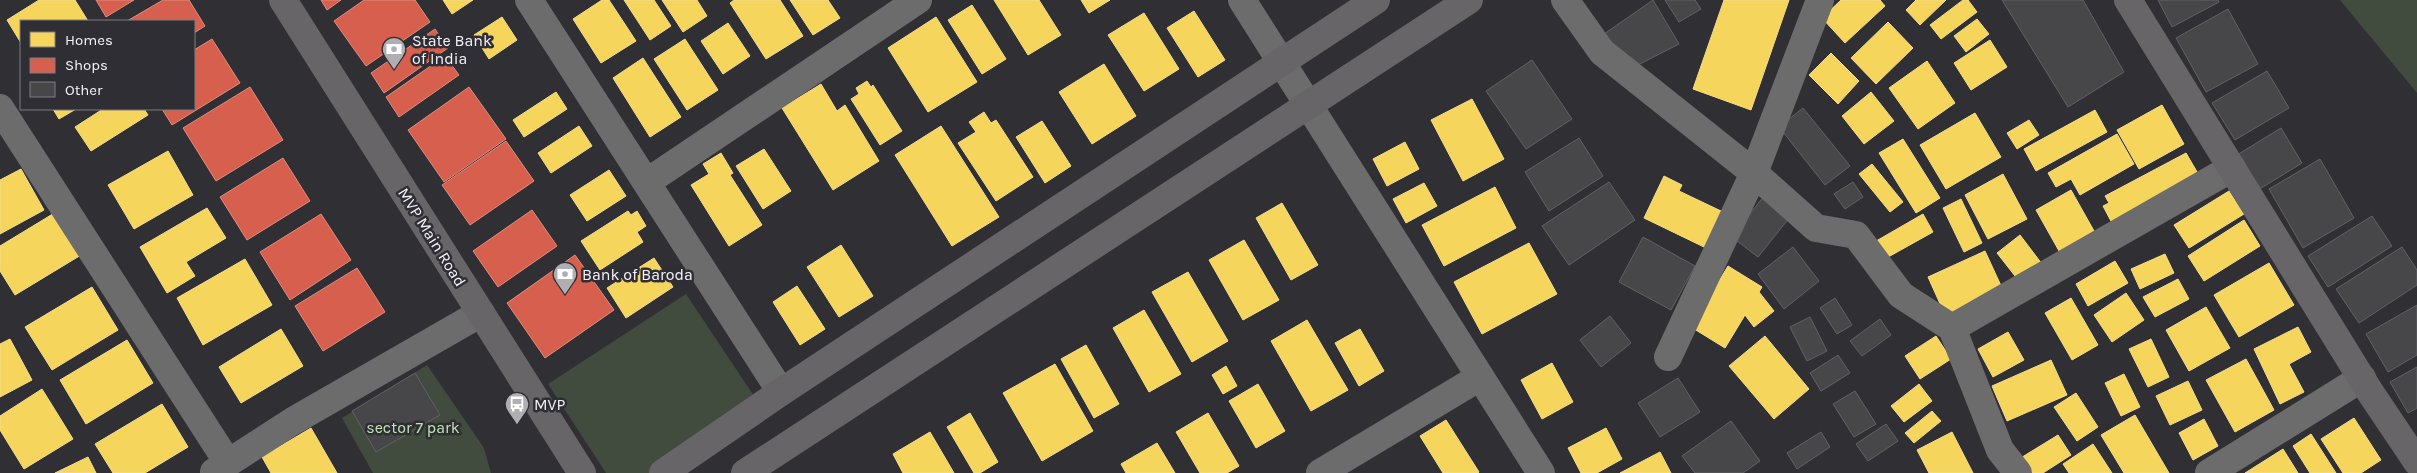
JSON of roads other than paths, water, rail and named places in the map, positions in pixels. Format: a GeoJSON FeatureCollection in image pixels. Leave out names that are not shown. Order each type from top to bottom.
{"type":"FeatureCollection","features":[{"type":"Feature","properties":{"kind":"street","name":"MVP Main Road"},"geometry":{"type":"LineString","coordinates":[[283,0],[582,473]]}},
{"type":"Feature","properties":{"kind":"street"},"geometry":{"type":"LineString","coordinates":[[531,0],[781,392]]}},
{"type":"Feature","properties":{"kind":"street"},"geometry":{"type":"LineString","coordinates":[[647,182],[918,0]]}},
{"type":"Feature","properties":{"kind":"street"},"geometry":{"type":"LineString","coordinates":[[1242,0],[1541,473]]}},
{"type":"Feature","properties":{"kind":"street"},"geometry":{"type":"LineString","coordinates":[[663,473],[781,392],[1376,0]]}},
{"type":"Feature","properties":{"kind":"street"},"geometry":{"type":"LineString","coordinates":[[745,473],[1307,104],[1469,0]]}},
{"type":"Feature","properties":{"kind":"street"},"geometry":{"type":"LineString","coordinates":[[1565,0],[1602,52],[1754,173],[1816,228],[1856,235],[1901,295],[1952,328],[2000,450],[2018,473]]}},
{"type":"Feature","properties":{"kind":"street"},"geometry":{"type":"LineString","coordinates":[[1668,358],[1754,173],[1820,0]]}},
{"type":"Feature","properties":{"kind":"street"},"geometry":{"type":"LineString","coordinates":[[2128,0],[2362,378],[2417,462]]}},
{"type":"Feature","properties":{"kind":"street"},"geometry":{"type":"LineString","coordinates":[[0,108],[221,468],[293,421],[481,313]]}},
{"type":"Feature","properties":{"kind":"street"},"geometry":{"type":"LineString","coordinates":[[1952,328],[2232,168]]}},
{"type":"Feature","properties":{"kind":"street"},"geometry":{"type":"LineString","coordinates":[[1320,473],[1480,377]]}},
{"type":"Feature","properties":{"kind":"street"},"geometry":{"type":"LineString","coordinates":[[2209,473],[2362,378]]}},
{"type":"Feature","properties":{"kind":"place","name":"State Bank of India"},"geometry":{"type":"Point","coordinates":[394,70]}},
{"type":"Feature","properties":{"kind":"place","name":"Bank of Baroda"},"geometry":{"type":"Point","coordinates":[565,295]}},
{"type":"Feature","properties":{"kind":"place","name":"MVP"},"geometry":{"type":"Point","coordinates":[517,425]}},
{"type":"Feature","properties":{"kind":"park label","name":"sector 7 park"},"geometry":{"type":"Point","coordinates":[413,427]}}]}
